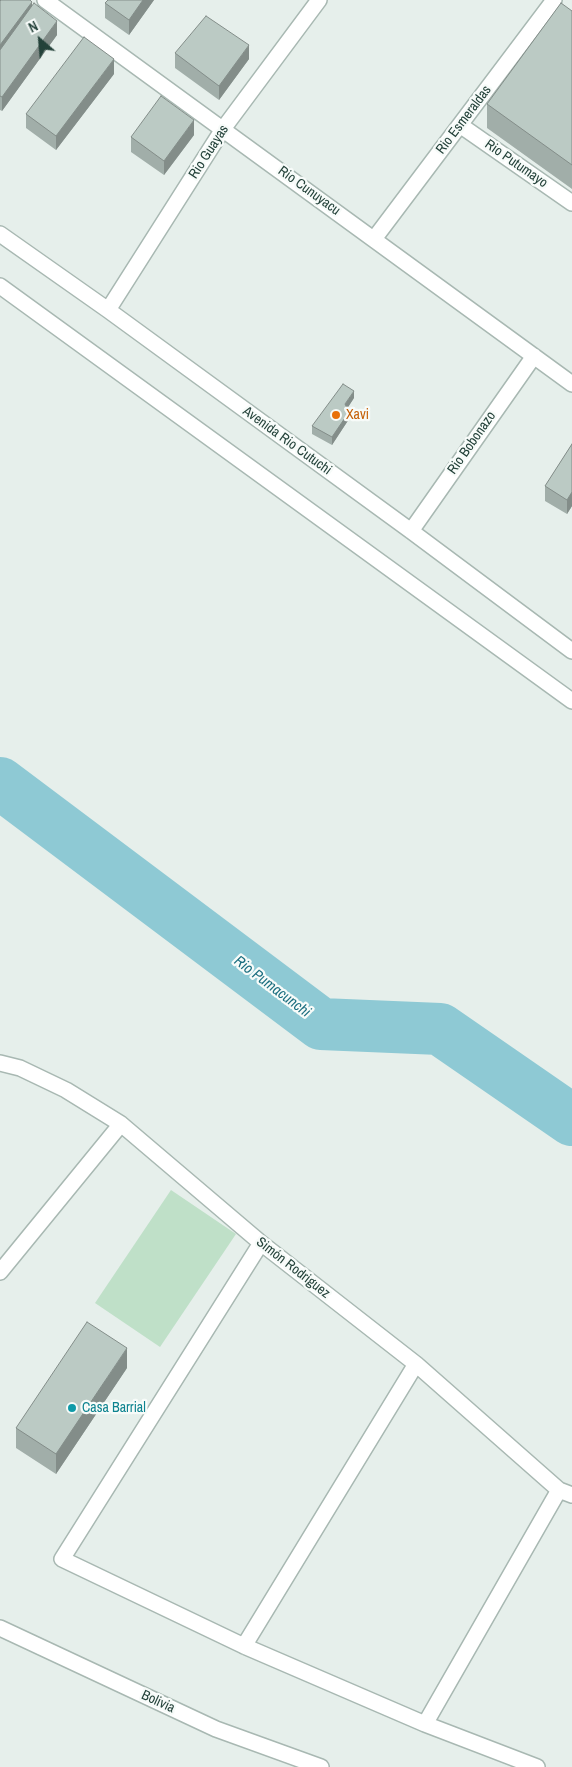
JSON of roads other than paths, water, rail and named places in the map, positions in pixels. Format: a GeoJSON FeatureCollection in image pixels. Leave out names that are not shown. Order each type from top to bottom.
{"type":"FeatureCollection","features":[{"type":"Feature","properties":{"kind":"street","name":"Rio Cunuyacu"},"geometry":{"type":"LineString","coordinates":[[45,0],[572,384]]}},
{"type":"Feature","properties":{"kind":"street","name":"Rio Guayas"},"geometry":{"type":"LineString","coordinates":[[108,310],[223,129],[319,0]]}},
{"type":"Feature","properties":{"kind":"street","name":"Rio Esmeraldas"},"geometry":{"type":"LineString","coordinates":[[374,239],[554,0]]}},
{"type":"Feature","properties":{"kind":"street","name":"Rio Putumayo"},"geometry":{"type":"LineString","coordinates":[[460,125],[572,203]]}},
{"type":"Feature","properties":{"kind":"street","name":"Avenida Rio Cutuchi"},"geometry":{"type":"LineString","coordinates":[[0,234],[108,310],[572,651]]}},
{"type":"Feature","properties":{"kind":"street"},"geometry":{"type":"LineString","coordinates":[[0,286],[572,702]]}},
{"type":"Feature","properties":{"kind":"street","name":"Rio Bobonazo"},"geometry":{"type":"LineString","coordinates":[[411,531],[534,356]]}},
{"type":"Feature","properties":{"kind":"street","name":"Simón Rodriguez"},"geometry":{"type":"LineString","coordinates":[[0,1064],[20,1068],[66,1090],[121,1124],[261,1244],[416,1364],[566,1493]]}},
{"type":"Feature","properties":{"kind":"street"},"geometry":{"type":"LineString","coordinates":[[0,1272],[121,1124]]}},
{"type":"Feature","properties":{"kind":"street"},"geometry":{"type":"LineString","coordinates":[[261,1244],[62,1559],[244,1646],[425,1724],[537,1767]]}},
{"type":"Feature","properties":{"kind":"street"},"geometry":{"type":"LineString","coordinates":[[244,1646],[416,1364]]}},
{"type":"Feature","properties":{"kind":"street"},"geometry":{"type":"LineString","coordinates":[[425,1724],[566,1493]]}},
{"type":"Feature","properties":{"kind":"street","name":"Bolivia"},"geometry":{"type":"LineString","coordinates":[[0,1628],[216,1729],[321,1767]]}},
{"type":"Feature","properties":{"kind":"waterway","name":"Rio Pumacunchi"},"geometry":{"type":"LineString","coordinates":[[0,783],[321,1024],[440,1029],[572,1120]]}},
{"type":"Feature","properties":{"kind":"place","name":"Xavi"},"geometry":{"type":"Point","coordinates":[336,415]}},
{"type":"Feature","properties":{"kind":"place","name":"Casa Barrial"},"geometry":{"type":"Point","coordinates":[72,1408]}}]}
